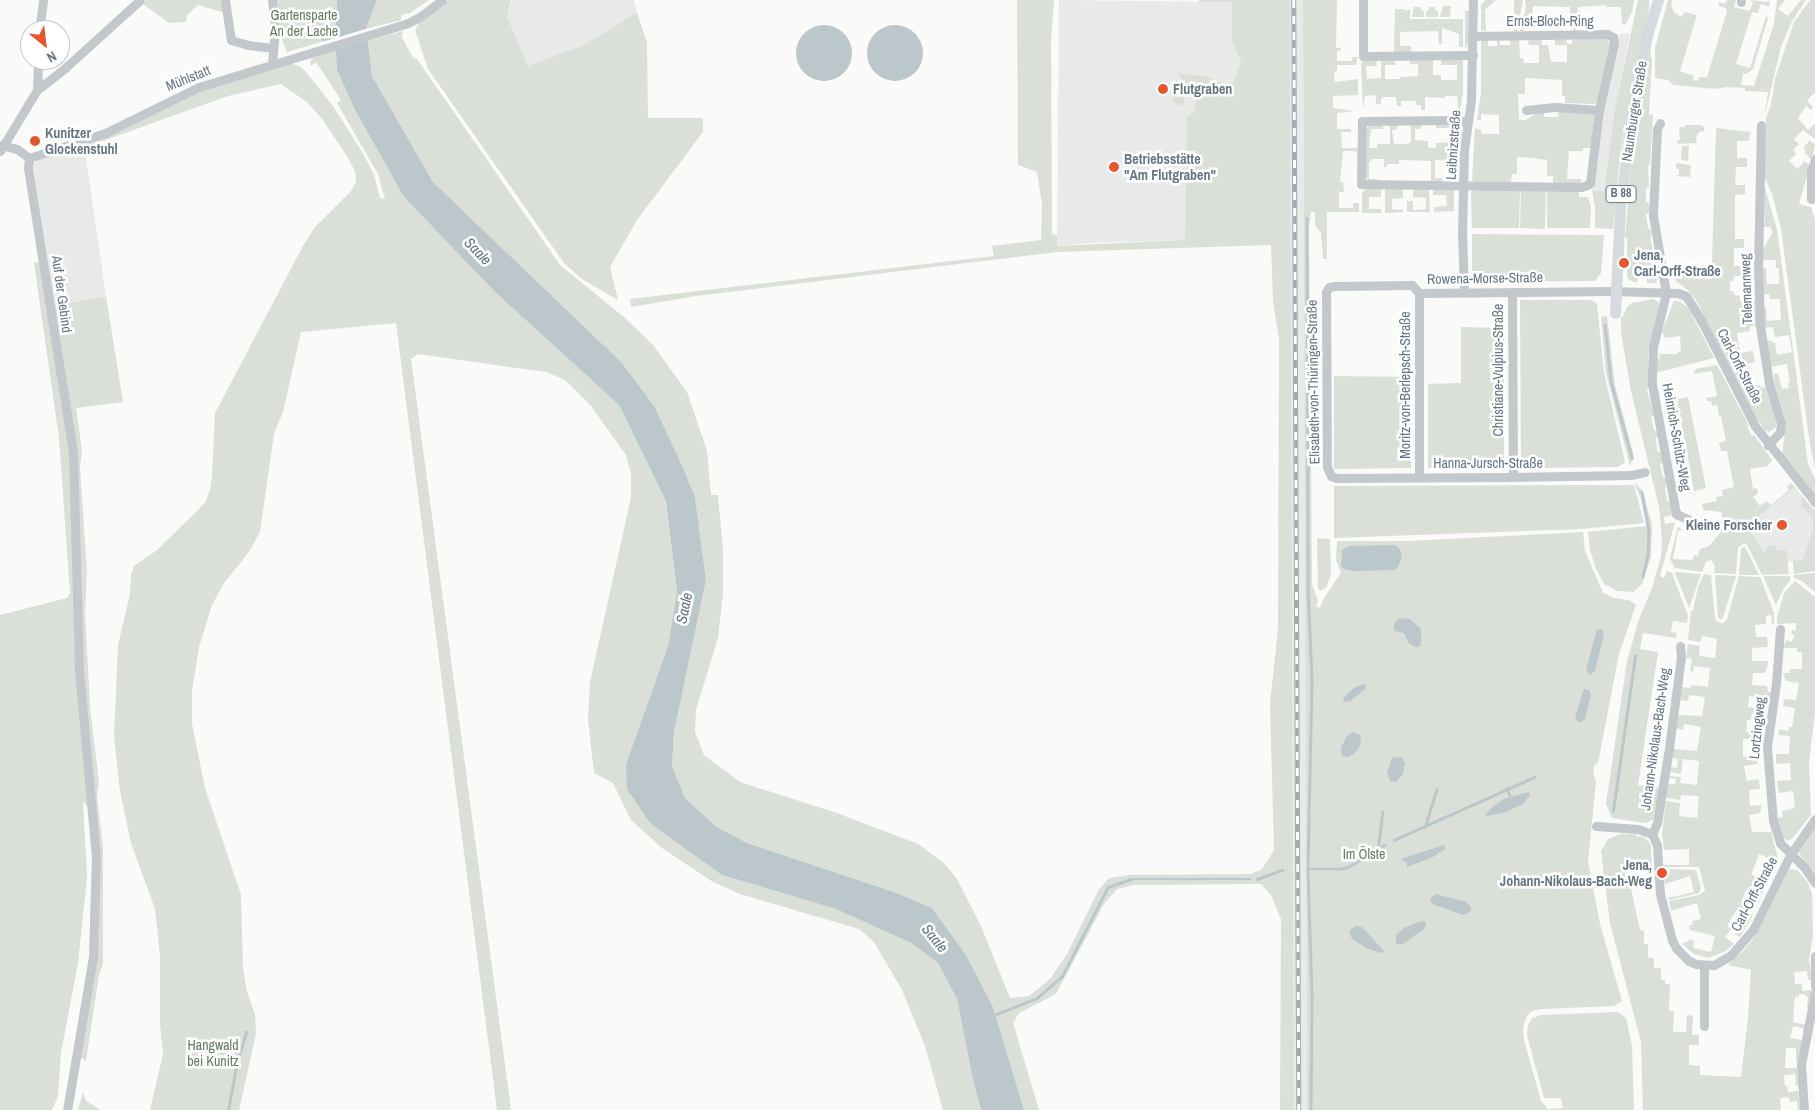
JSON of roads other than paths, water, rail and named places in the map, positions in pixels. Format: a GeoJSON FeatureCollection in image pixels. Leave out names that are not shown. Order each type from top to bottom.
{"type":"FeatureCollection","features":[{"type":"Feature","properties":{"kind":"main road","name":"Naumburger Straße"},"geometry":{"type":"LineString","coordinates":[[1615,314],[1620,207],[1634,96],[1648,31],[1658,0]]}},
{"type":"Feature","properties":{"kind":"street"},"geometry":{"type":"LineString","coordinates":[[40,20],[43,0]]}},
{"type":"Feature","properties":{"kind":"street"},"geometry":{"type":"LineString","coordinates":[[29,158],[17,149],[1,147],[37,90],[46,81],[65,68],[140,0]]}},
{"type":"Feature","properties":{"kind":"street"},"geometry":{"type":"LineString","coordinates":[[225,0],[230,40],[248,45],[273,48]]}},
{"type":"Feature","properties":{"kind":"street"},"geometry":{"type":"LineString","coordinates":[[272,0],[275,20],[272,64]]}},
{"type":"Feature","properties":{"kind":"street","name":"Mühlstatt"},"geometry":{"type":"LineString","coordinates":[[29,158],[105,133],[199,87],[389,29],[421,16],[442,0]]}},
{"type":"Feature","properties":{"kind":"street"},"geometry":{"type":"LineString","coordinates":[[1363,0],[1363,56],[1473,55]]}},
{"type":"Feature","properties":{"kind":"street","name":"Leibnizstraße"},"geometry":{"type":"LineString","coordinates":[[1464,292],[1464,186],[1473,55],[1473,0]]}},
{"type":"Feature","properties":{"kind":"street","name":"Ernst-Bloch-Ring"},"geometry":{"type":"LineString","coordinates":[[1464,186],[1581,187],[1590,183],[1599,110],[1614,43],[1613,37],[1607,34],[1472,36]]}},
{"type":"Feature","properties":{"kind":"street"},"geometry":{"type":"LineString","coordinates":[[37,90],[38,70]]}},
{"type":"Feature","properties":{"kind":"street"},"geometry":{"type":"LineString","coordinates":[[1526,110],[1554,107],[1599,110]]}},
{"type":"Feature","properties":{"kind":"street"},"geometry":{"type":"LineString","coordinates":[[1464,186],[1361,184],[1362,121],[1453,120],[1467,122]]}},
{"type":"Feature","properties":{"kind":"street"},"geometry":{"type":"LineString","coordinates":[[1660,123],[1657,129],[1653,215],[1666,293]]}},
{"type":"Feature","properties":{"kind":"street","name":"Telemannweg"},"geometry":{"type":"LineString","coordinates":[[1761,126],[1758,264],[1760,326],[1770,383],[1782,422],[1780,432],[1768,445]]}},
{"type":"Feature","properties":{"kind":"street","name":"Auf der Gebind"},"geometry":{"type":"LineString","coordinates":[[29,158],[28,168],[59,376],[71,434],[75,492],[79,670],[93,817],[96,875],[93,957],[67,1110]]}},
{"type":"Feature","properties":{"kind":"street"},"geometry":{"type":"LineString","coordinates":[[1811,199],[1811,172],[1815,159]]}},
{"type":"Feature","properties":{"kind":"street","name":"Rowena-Morse-Straße"},"geometry":{"type":"LineString","coordinates":[[1329,287],[1412,285],[1419,293],[1615,291]]}},
{"type":"Feature","properties":{"kind":"street","name":"Elisabeth-von-Thüringen-Straße"},"geometry":{"type":"LineString","coordinates":[[1329,287],[1326,292],[1327,467],[1331,476]]}},
{"type":"Feature","properties":{"kind":"street","name":"Carl-Orff-Straße"},"geometry":{"type":"LineString","coordinates":[[1615,291],[1666,293],[1686,296],[1755,426],[1768,445],[1815,502]]}},
{"type":"Feature","properties":{"kind":"street","name":"Christiane-Vulpius-Straße"},"geometry":{"type":"LineString","coordinates":[[1512,292],[1513,477]]}},
{"type":"Feature","properties":{"kind":"street","name":"Moritz-von-Berlepsch-Straße"},"geometry":{"type":"LineString","coordinates":[[1418,477],[1419,293]]}},
{"type":"Feature","properties":{"kind":"street","name":"Heinrich-Schütz-Weg"},"geometry":{"type":"LineString","coordinates":[[1666,293],[1653,347],[1652,384],[1676,514],[1690,520]]}},
{"type":"Feature","properties":{"kind":"street","name":"Hanna-Jursch-Straße"},"geometry":{"type":"LineString","coordinates":[[1331,476],[1337,478],[1513,477],[1631,475],[1645,472]]}},
{"type":"Feature","properties":{"kind":"street","name":"Lortzingweg"},"geometry":{"type":"LineString","coordinates":[[1780,629],[1776,683],[1767,747],[1767,771],[1775,830],[1780,843],[1804,867],[1815,884]]}},
{"type":"Feature","properties":{"kind":"street","name":"Johann-Nikolaus-Bach-Weg"},"geometry":{"type":"LineString","coordinates":[[1652,834],[1657,823],[1669,748],[1681,657],[1680,646]]}},
{"type":"Feature","properties":{"kind":"street","name":"Carl-Orff-Straße"},"geometry":{"type":"LineString","coordinates":[[1704,965],[1714,965],[1722,962],[1743,944],[1790,855],[1815,819]]}},
{"type":"Feature","properties":{"kind":"street"},"geometry":{"type":"LineString","coordinates":[[1596,826],[1631,828],[1652,834],[1657,845],[1658,879],[1672,940],[1676,948],[1689,961],[1704,965],[1704,1026]]}},
{"type":"Feature","properties":{"kind":"street"},"geometry":{"type":"LineString","coordinates":[[1815,956],[1815,986]]}},
{"type":"Feature","properties":{"kind":"street"},"geometry":{"type":"LineString","coordinates":[[1804,1110],[1801,1065],[1815,992]]}},
{"type":"Feature","properties":{"kind":"water","name":"Saale"},"geometry":{"type":"Polygon","coordinates":[[[337,0],[377,0],[366,29],[372,76],[433,182],[621,362],[654,406],[684,470],[695,497],[706,580],[674,732],[672,766],[685,798],[717,827],[747,843],[897,893],[932,908],[966,955],[993,1007],[1024,1110],[981,1110],[957,999],[938,963],[911,943],[836,909],[722,875],[651,824],[627,789],[626,764],[668,646],[677,592],[666,501],[619,405],[495,292],[404,197],[355,110],[337,70],[335,38],[337,0]]]}},
{"type":"Feature","properties":{"kind":"water"},"geometry":{"type":"Polygon","coordinates":[[[818,25],[830,25],[840,29],[848,37],[852,53],[848,69],[840,77],[830,81],[818,81],[808,77],[800,69],[796,59],[796,47],[800,37],[808,29],[818,25]]]}},
{"type":"Feature","properties":{"kind":"water"},"geometry":{"type":"Polygon","coordinates":[[[889,25],[901,25],[911,29],[919,37],[923,53],[919,69],[911,77],[901,81],[889,81],[879,77],[871,69],[867,59],[867,47],[871,37],[879,29],[889,25]]]}},
{"type":"Feature","properties":{"kind":"water"},"geometry":{"type":"Polygon","coordinates":[[[1395,545],[1400,549],[1402,558],[1398,567],[1393,570],[1353,571],[1344,569],[1341,566],[1342,550],[1349,546],[1395,545]]]}},
{"type":"Feature","properties":{"kind":"water"},"geometry":{"type":"Polygon","coordinates":[[[1399,618],[1410,619],[1421,629],[1421,645],[1416,647],[1409,644],[1404,633],[1394,631],[1394,624],[1399,618]]]}},
{"type":"Feature","properties":{"kind":"water"},"geometry":{"type":"Polygon","coordinates":[[[1597,629],[1602,630],[1604,634],[1595,671],[1590,675],[1586,670],[1597,629]]]}},
{"type":"Feature","properties":{"kind":"water"},"geometry":{"type":"Polygon","coordinates":[[[1365,684],[1366,688],[1351,701],[1344,702],[1343,698],[1355,687],[1365,684]]]}},
{"type":"Feature","properties":{"kind":"water"},"geometry":{"type":"Polygon","coordinates":[[[1584,689],[1589,690],[1591,694],[1585,719],[1579,723],[1575,718],[1584,689]]]}},
{"type":"Feature","properties":{"kind":"water"},"geometry":{"type":"Polygon","coordinates":[[[1353,732],[1360,735],[1361,743],[1358,750],[1349,757],[1342,756],[1341,748],[1346,737],[1353,732]]]}},
{"type":"Feature","properties":{"kind":"water"},"geometry":{"type":"Polygon","coordinates":[[[1401,757],[1405,763],[1403,774],[1396,782],[1390,781],[1387,773],[1392,758],[1401,757]]]}},
{"type":"Feature","properties":{"kind":"water"},"geometry":{"type":"Polygon","coordinates":[[[1528,792],[1530,795],[1523,804],[1503,813],[1485,816],[1492,807],[1504,799],[1528,792]]]}},
{"type":"Feature","properties":{"kind":"water"},"geometry":{"type":"Polygon","coordinates":[[[1444,845],[1445,849],[1433,857],[1407,867],[1407,863],[1401,859],[1444,845]]]}},
{"type":"Feature","properties":{"kind":"water"},"geometry":{"type":"Polygon","coordinates":[[[1436,894],[1466,902],[1471,907],[1471,911],[1463,915],[1432,904],[1430,898],[1436,894]]]}},
{"type":"Feature","properties":{"kind":"water"},"geometry":{"type":"Polygon","coordinates":[[[1421,921],[1426,922],[1425,928],[1404,943],[1400,945],[1396,943],[1396,935],[1404,928],[1421,921]]]}},
{"type":"Feature","properties":{"kind":"water"},"geometry":{"type":"Polygon","coordinates":[[[1356,926],[1362,927],[1385,952],[1381,953],[1366,948],[1352,939],[1349,931],[1356,926]]]}},
{"type":"Feature","properties":{"kind":"waterway"},"geometry":{"type":"LineString","coordinates":[[323,39],[336,36]]}},
{"type":"Feature","properties":{"kind":"waterway"},"geometry":{"type":"LineString","coordinates":[[1307,218],[1308,588],[1312,680],[1308,869],[1312,994],[1311,1110]]}},
{"type":"Feature","properties":{"kind":"waterway"},"geometry":{"type":"LineString","coordinates":[[1605,325],[1611,381],[1632,458]]}},
{"type":"Feature","properties":{"kind":"waterway"},"geometry":{"type":"LineString","coordinates":[[1642,492],[1649,530],[1648,555],[1643,576]]}},
{"type":"Feature","properties":{"kind":"waterway"},"geometry":{"type":"LineString","coordinates":[[1613,811],[1635,656]]}},
{"type":"Feature","properties":{"kind":"waterway"},"geometry":{"type":"LineString","coordinates":[[1394,840],[1534,777]]}},
{"type":"Feature","properties":{"kind":"waterway"},"geometry":{"type":"LineString","coordinates":[[1507,788],[1510,796]]}},
{"type":"Feature","properties":{"kind":"waterway"},"geometry":{"type":"LineString","coordinates":[[1425,827],[1436,790]]}},
{"type":"Feature","properties":{"kind":"waterway"},"geometry":{"type":"LineString","coordinates":[[1378,847],[1382,812]]}},
{"type":"Feature","properties":{"kind":"waterway"},"geometry":{"type":"LineString","coordinates":[[1308,869],[1348,867],[1384,845]]}},
{"type":"Feature","properties":{"kind":"waterway"},"geometry":{"type":"LineString","coordinates":[[1257,879],[1282,870]]}},
{"type":"Feature","properties":{"kind":"waterway"},"geometry":{"type":"LineString","coordinates":[[994,1015],[1037,998],[1062,976],[1108,887],[1131,879],[1250,879]]}},
{"type":"Feature","properties":{"kind":"waterway"},"geometry":{"type":"LineString","coordinates":[[228,1110],[237,1062],[246,1032]]}},
{"type":"Feature","properties":{"kind":"railway"},"geometry":{"type":"LineString","coordinates":[[1294,0],[1299,1110]]}},
{"type":"Feature","properties":{"kind":"place","name":"Flutgraben"},"geometry":{"type":"Point","coordinates":[1163,89]}},
{"type":"Feature","properties":{"kind":"place","name":"Kunitzer Glockenstuhl"},"geometry":{"type":"Point","coordinates":[35,141]}},
{"type":"Feature","properties":{"kind":"place","name":"Betriebsstätte \"Am Flutgraben\""},"geometry":{"type":"Point","coordinates":[1114,167]}},
{"type":"Feature","properties":{"kind":"place","name":"Jena, Carl-Orff-Straße"},"geometry":{"type":"Point","coordinates":[1624,263]}},
{"type":"Feature","properties":{"kind":"place","name":"Kleine Forscher"},"geometry":{"type":"Point","coordinates":[1782,525]}},
{"type":"Feature","properties":{"kind":"place","name":"Jena, Johann-Nikolaus-Bach-Weg"},"geometry":{"type":"Point","coordinates":[1662,873]}},
{"type":"Feature","properties":{"kind":"park label","name":"Gartensparte An der Lache"},"geometry":{"type":"Point","coordinates":[304,24]}},
{"type":"Feature","properties":{"kind":"park label","name":"Im Ölste"},"geometry":{"type":"Point","coordinates":[1364,854]}},
{"type":"Feature","properties":{"kind":"park label","name":"Hangwald bei Kunitz"},"geometry":{"type":"Point","coordinates":[213,1054]}}]}
